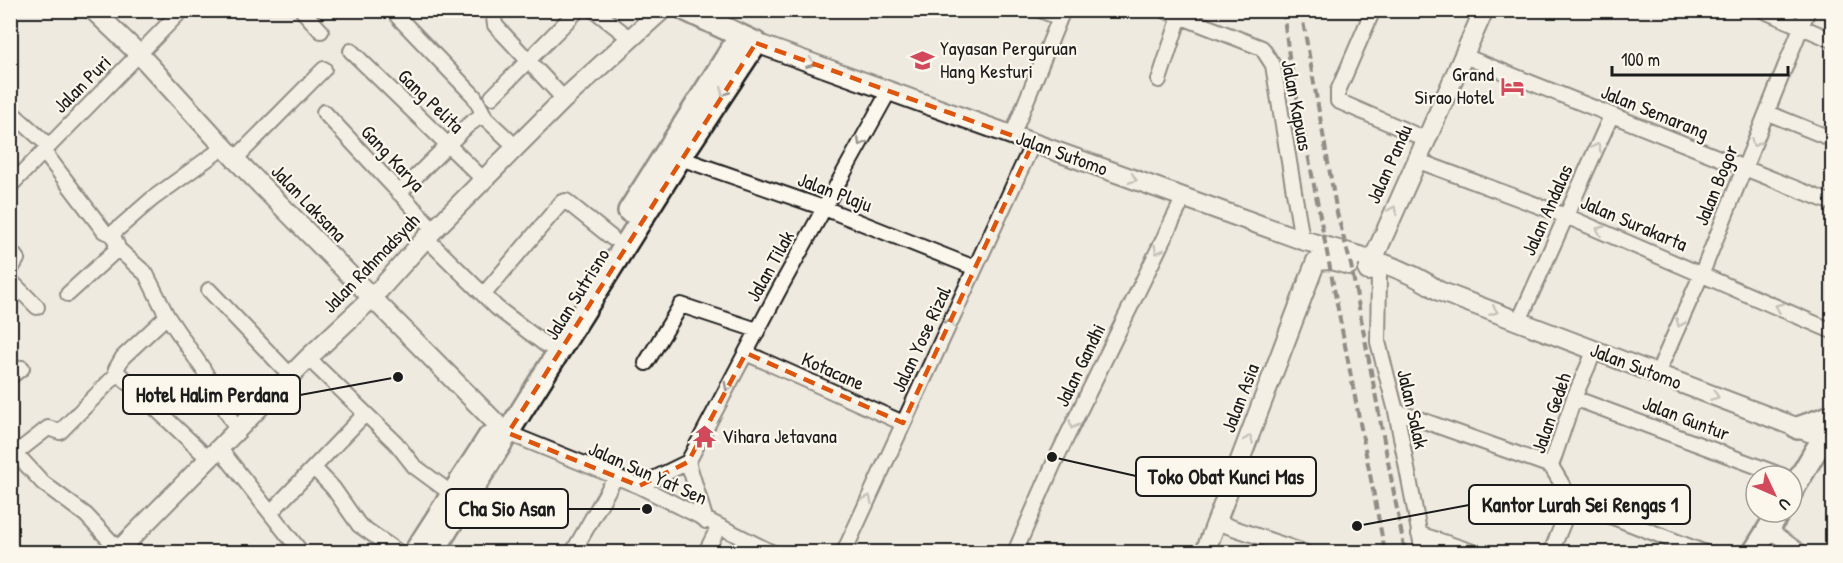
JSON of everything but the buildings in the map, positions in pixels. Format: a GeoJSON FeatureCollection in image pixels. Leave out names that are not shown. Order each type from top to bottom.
{"type":"FeatureCollection","features":[{"type":"Feature","properties":{"kind":"main road","name":"Jalan Laksana"},"geometry":{"type":"LineString","coordinates":[[93,10],[139,54],[229,153],[502,428]]}},
{"type":"Feature","properties":{"kind":"main road","name":"Jalan Rahmadsyah"},"geometry":{"type":"LineString","coordinates":[[118,551],[238,432],[308,358],[372,298],[430,234],[564,99],[662,10]]}},
{"type":"Feature","properties":{"kind":"main road","name":"Jalan Sutomo"},"geometry":{"type":"LineString","coordinates":[[686,10],[748,40],[1302,240],[1373,268],[1418,290],[1439,291],[1798,428],[1830,434]]}},
{"type":"Feature","properties":{"kind":"main road","name":"Jalan Pandu"},"geometry":{"type":"LineString","coordinates":[[1373,268],[1425,139],[1484,10]]}},
{"type":"Feature","properties":{"kind":"main road","name":"Jalan Sutrisno"},"geometry":{"type":"LineString","coordinates":[[415,552],[452,494],[502,428],[680,158],[748,40]]}},
{"type":"Feature","properties":{"kind":"main road","name":"Jalan Sutrisno"},"geometry":{"type":"LineString","coordinates":[[433,552],[546,345],[612,238],[748,40]]}},
{"type":"Feature","properties":{"kind":"main road","name":"Jalan Sutomo"},"geometry":{"type":"LineString","coordinates":[[1318,260],[1373,268]]}},
{"type":"Feature","properties":{"kind":"main road","name":"Jalan Asia"},"geometry":{"type":"LineString","coordinates":[[1205,552],[1318,260]]}},
{"type":"Feature","properties":{"kind":"main road"},"geometry":{"type":"LineString","coordinates":[[1798,428],[1833,416]]}},
{"type":"Feature","properties":{"kind":"main road"},"geometry":{"type":"LineString","coordinates":[[1804,466],[1830,434]]}},
{"type":"Feature","properties":{"kind":"main road"},"geometry":{"type":"LineString","coordinates":[[1754,552],[1772,524]]}},
{"type":"Feature","properties":{"kind":"street","name":"Jalan Puri"},"geometry":{"type":"LineString","coordinates":[[10,186],[182,10]]}},
{"type":"Feature","properties":{"kind":"street"},"geometry":{"type":"LineString","coordinates":[[302,10],[321,31]]}},
{"type":"Feature","properties":{"kind":"street"},"geometry":{"type":"LineString","coordinates":[[494,10],[495,25],[564,99]]}},
{"type":"Feature","properties":{"kind":"street"},"geometry":{"type":"LineString","coordinates":[[492,98],[578,10]]}},
{"type":"Feature","properties":{"kind":"street"},"geometry":{"type":"LineString","coordinates":[[594,10],[631,39]]}},
{"type":"Feature","properties":{"kind":"street"},"geometry":{"type":"LineString","coordinates":[[1012,136],[1061,14],[1040,10]]}},
{"type":"Feature","properties":{"kind":"street","name":"Jalan Kapuas"},"geometry":{"type":"LineString","coordinates":[[1164,10],[1181,13],[1262,48],[1268,55],[1273,65],[1302,240]]}},
{"type":"Feature","properties":{"kind":"street"},"geometry":{"type":"LineString","coordinates":[[1373,10],[1338,91],[1338,101],[1425,139]]}},
{"type":"Feature","properties":{"kind":"street"},"geometry":{"type":"LineString","coordinates":[[1762,10],[1833,40]]}},
{"type":"Feature","properties":{"kind":"street","name":"Jalan Bogor"},"geometry":{"type":"LineString","coordinates":[[1657,374],[1702,273],[1808,10]]}},
{"type":"Feature","properties":{"kind":"street"},"geometry":{"type":"LineString","coordinates":[[1159,80],[1181,13]]}},
{"type":"Feature","properties":{"kind":"street"},"geometry":{"type":"LineString","coordinates":[[398,17],[474,96],[484,115],[516,147]]}},
{"type":"Feature","properties":{"kind":"street","name":"Gang Pelita"},"geometry":{"type":"LineString","coordinates":[[351,51],[484,180]]}},
{"type":"Feature","properties":{"kind":"street","name":"Jalan Semarang"},"geometry":{"type":"LineString","coordinates":[[1464,56],[1833,203]]}},
{"type":"Feature","properties":{"kind":"street"},"geometry":{"type":"LineString","coordinates":[[112,234],[152,199],[229,153],[324,69]]}},
{"type":"Feature","properties":{"kind":"street","name":"Jalan Tilak"},"geometry":{"type":"LineString","coordinates":[[688,462],[757,330],[889,91]]}},
{"type":"Feature","properties":{"kind":"street"},"geometry":{"type":"LineString","coordinates":[[10,111],[46,149],[104,231],[112,234],[117,248],[146,274],[167,316],[203,369],[238,432]]}},
{"type":"Feature","properties":{"kind":"street","name":"Gang Karya"},"geometry":{"type":"LineString","coordinates":[[324,112],[399,193],[430,234],[484,294],[513,322],[546,345]]}},
{"type":"Feature","properties":{"kind":"street"},"geometry":{"type":"LineString","coordinates":[[1768,113],[1833,139]]}},
{"type":"Feature","properties":{"kind":"street"},"geometry":{"type":"LineString","coordinates":[[399,193],[467,126],[484,115]]}},
{"type":"Feature","properties":{"kind":"street","name":"Jalan Andalas"},"geometry":{"type":"LineString","coordinates":[[1519,321],[1611,116]]}},
{"type":"Feature","properties":{"kind":"street","name":"Jalan Yose Rizal"},"geometry":{"type":"LineString","coordinates":[[844,552],[1033,143]]}},
{"type":"Feature","properties":{"kind":"street","name":"Jalan Plaju"},"geometry":{"type":"LineString","coordinates":[[680,158],[824,208],[975,268]]}},
{"type":"Feature","properties":{"kind":"street","name":"Jalan Surakarta"},"geometry":{"type":"LineString","coordinates":[[1416,160],[1566,216],[1833,331]]}},
{"type":"Feature","properties":{"kind":"street","name":"Jalan Gandhi"},"geometry":{"type":"LineString","coordinates":[[1015,552],[1054,463],[1184,197]]}},
{"type":"Feature","properties":{"kind":"street"},"geometry":{"type":"LineString","coordinates":[[484,294],[562,202],[566,201],[612,238]]}},
{"type":"Feature","properties":{"kind":"street"},"geometry":{"type":"LineString","coordinates":[[68,294],[117,248]]}},
{"type":"Feature","properties":{"kind":"street"},"geometry":{"type":"LineString","coordinates":[[10,250],[17,259],[10,271]]}},
{"type":"Feature","properties":{"kind":"street","name":"Jalan Salak"},"geometry":{"type":"LineString","coordinates":[[1373,268],[1378,342],[1396,411],[1423,552]]}},
{"type":"Feature","properties":{"kind":"street"},"geometry":{"type":"LineString","coordinates":[[10,280],[37,307]]}},
{"type":"Feature","properties":{"kind":"street"},"geometry":{"type":"LineString","coordinates":[[209,290],[291,376]]}},
{"type":"Feature","properties":{"kind":"street"},"geometry":{"type":"LineString","coordinates":[[646,363],[681,304],[757,330]]}},
{"type":"Feature","properties":{"kind":"street"},"geometry":{"type":"LineString","coordinates":[[118,551],[86,515],[44,483],[13,450],[48,428],[60,432],[118,373],[118,364],[123,357],[167,316]]}},
{"type":"Feature","properties":{"kind":"street","name":"Jalan Gedeh"},"geometry":{"type":"LineString","coordinates":[[1572,501],[1551,466],[1574,398],[1595,350]]}},
{"type":"Feature","properties":{"kind":"street","name":"Kotacane"},"geometry":{"type":"LineString","coordinates":[[746,353],[903,423]]}},
{"type":"Feature","properties":{"kind":"street"},"geometry":{"type":"LineString","coordinates":[[308,358],[402,449],[414,466],[452,494]]}},
{"type":"Feature","properties":{"kind":"street"},"geometry":{"type":"LineString","coordinates":[[10,377],[22,368]]}},
{"type":"Feature","properties":{"kind":"street"},"geometry":{"type":"LineString","coordinates":[[118,373],[215,455],[271,512],[301,552]]}},
{"type":"Feature","properties":{"kind":"street","name":"Jalan Guntur"},"geometry":{"type":"LineString","coordinates":[[1574,398],[1744,464]]}},
{"type":"Feature","properties":{"kind":"street"},"geometry":{"type":"LineString","coordinates":[[1396,411],[1551,466]]}},
{"type":"Feature","properties":{"kind":"street"},"geometry":{"type":"LineString","coordinates":[[271,512],[365,414]]}},
{"type":"Feature","properties":{"kind":"street","name":"Jalan Sun Yat Sen"},"geometry":{"type":"LineString","coordinates":[[502,428],[615,478],[639,486],[771,552]]}},
{"type":"Feature","properties":{"kind":"street"},"geometry":{"type":"LineString","coordinates":[[639,486],[688,462],[712,524],[706,552]]}},
{"type":"Feature","properties":{"kind":"street"},"geometry":{"type":"LineString","coordinates":[[314,468],[338,494],[358,525],[398,552]]}},
{"type":"Feature","properties":{"kind":"street"},"geometry":{"type":"LineString","coordinates":[[573,552],[615,478]]}},
{"type":"Feature","properties":{"kind":"street"},"geometry":{"type":"LineString","coordinates":[[1551,552],[1572,501],[1703,552]]}},
{"type":"Feature","properties":{"kind":"street"},"geometry":{"type":"LineString","coordinates":[[1216,522],[1304,552]]}},
{"type":"Feature","properties":{"kind":"street"},"geometry":{"type":"LineString","coordinates":[[1777,524],[1800,552]]}},
{"type":"Feature","properties":{"kind":"street"},"geometry":{"type":"LineString","coordinates":[[1419,534],[1473,552]]}},
{"type":"Feature","properties":{"kind":"highlighted area"},"geometry":{"type":"Polygon","coordinates":[[[756,43],[1033,143],[903,423],[746,353],[688,462],[639,486],[508,433],[756,43]]]}},
{"type":"Feature","properties":{"kind":"railway"},"geometry":{"type":"LineString","coordinates":[[1283,10],[1289,56],[1385,552]]}},
{"type":"Feature","properties":{"kind":"railway"},"geometry":{"type":"LineString","coordinates":[[1301,10],[1337,213],[1351,265],[1405,552]]}},
{"type":"Feature","properties":{"kind":"place","name":"Yayasan Perguruan Hang Kesturi"},"geometry":{"type":"Point","coordinates":[922,60]}},
{"type":"Feature","properties":{"kind":"place","name":"Grand Sirao Hotel"},"geometry":{"type":"Point","coordinates":[1512,86]}},
{"type":"Feature","properties":{"kind":"place","name":"Hotel Halim Perdana"},"geometry":{"type":"Point","coordinates":[398,377]}},
{"type":"Feature","properties":{"kind":"place","name":"Vihara Jetavana"},"geometry":{"type":"Point","coordinates":[704,436]}},
{"type":"Feature","properties":{"kind":"place","name":"Toko Obat Kunci Mas"},"geometry":{"type":"Point","coordinates":[1052,457]}},
{"type":"Feature","properties":{"kind":"place","name":"Cha Sio Asan"},"geometry":{"type":"Point","coordinates":[647,509]}},
{"type":"Feature","properties":{"kind":"place","name":"Kantor Lurah Sei Rengas 1"},"geometry":{"type":"Point","coordinates":[1357,526]}}]}
